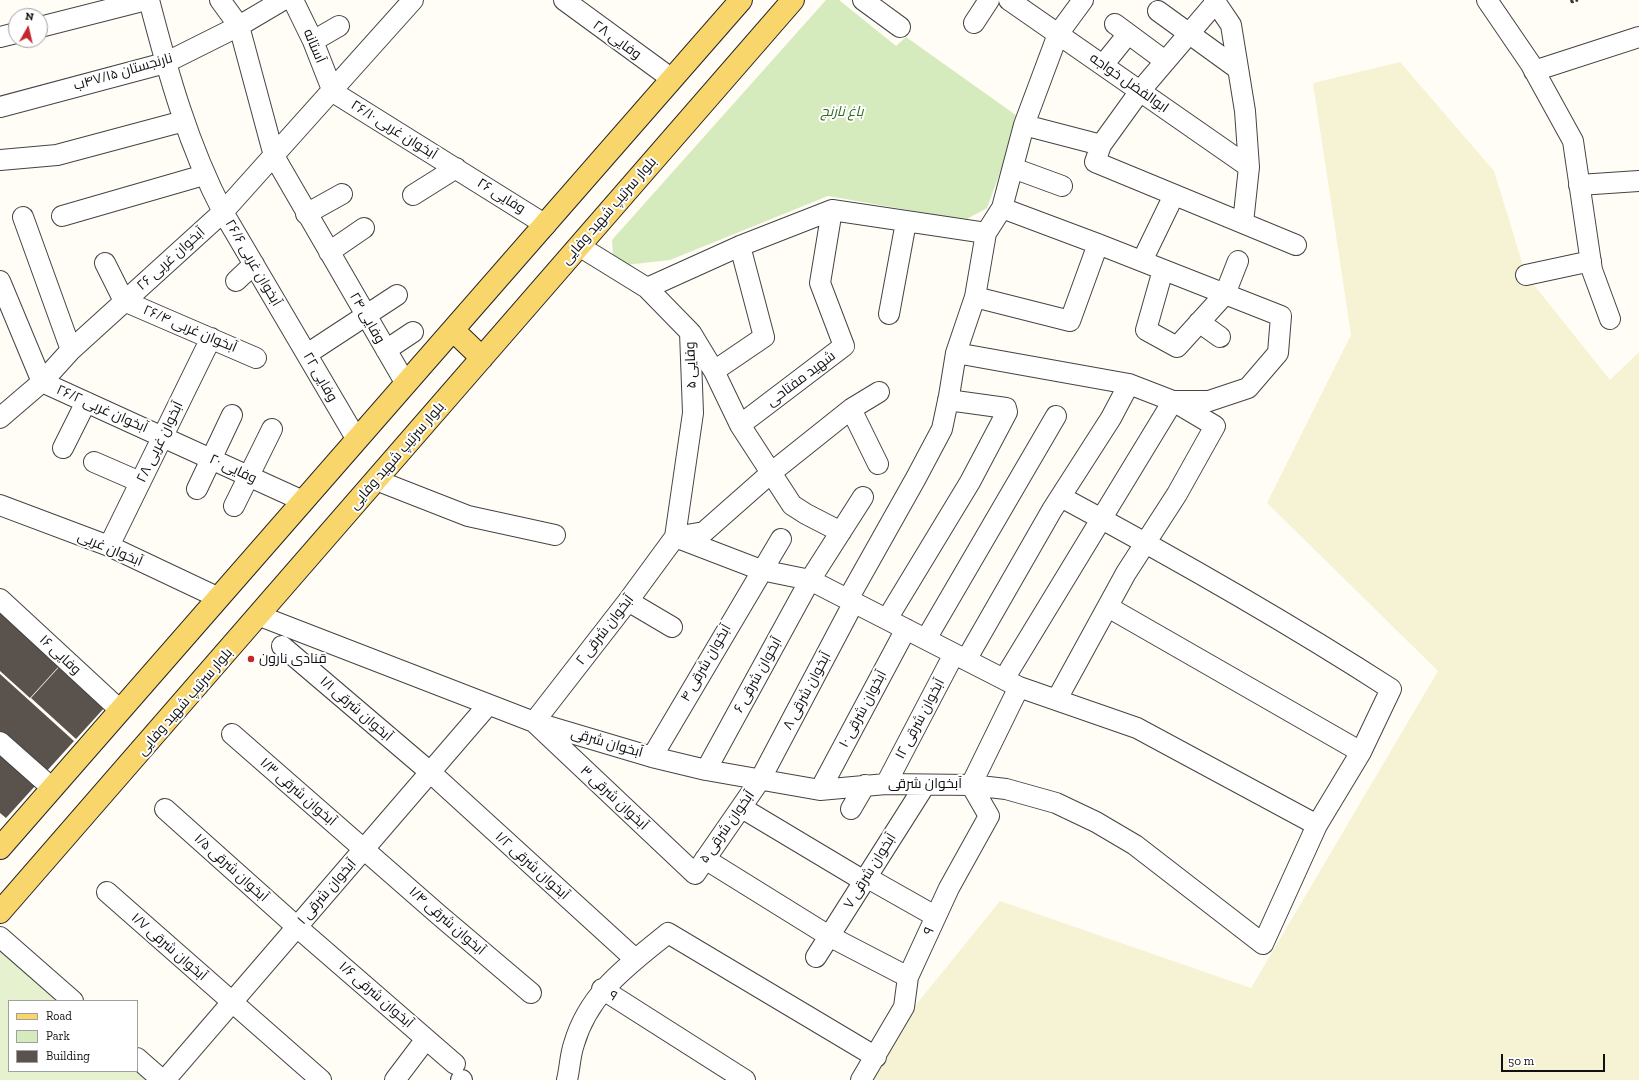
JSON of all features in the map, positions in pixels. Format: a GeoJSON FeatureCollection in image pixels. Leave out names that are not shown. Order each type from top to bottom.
{"type":"FeatureCollection","features":[{"type":"Feature","properties":{"kind":"main road"},"geometry":{"type":"LineString","coordinates":[[0,848],[546,225],[741,0]]}},
{"type":"Feature","properties":{"kind":"main road","name":"بلوار سرتیپ شهید وفایی"},"geometry":{"type":"LineString","coordinates":[[0,912],[260,616],[376,480],[793,0]]}},
{"type":"Feature","properties":{"kind":"main road"},"geometry":{"type":"LineString","coordinates":[[453,330],[482,358]]}},
{"type":"Feature","properties":{"kind":"street"},"geometry":{"type":"LineString","coordinates":[[48,25],[146,0]]}},
{"type":"Feature","properties":{"kind":"street","name":"آبخوان غربی ۲۶/۶"},"geometry":{"type":"LineString","coordinates":[[149,0],[165,63],[204,176],[223,212],[284,315]]}},
{"type":"Feature","properties":{"kind":"street"},"geometry":{"type":"LineString","coordinates":[[220,0],[239,26]]}},
{"type":"Feature","properties":{"kind":"street","name":"نارنجستان ۴۷/۱۵ب"},"geometry":{"type":"LineString","coordinates":[[0,107],[165,63],[239,26],[283,0]]}},
{"type":"Feature","properties":{"kind":"street","name":"آستانه"},"geometry":{"type":"LineString","coordinates":[[293,0],[313,41],[333,92]]}},
{"type":"Feature","properties":{"kind":"street","name":"آبخوان غربی ۲۶"},"geometry":{"type":"LineString","coordinates":[[1,413],[42,382],[72,350],[223,212],[333,92],[413,0]]}},
{"type":"Feature","properties":{"kind":"street","name":"وفایی ۲۸"},"geometry":{"type":"LineString","coordinates":[[564,0],[672,79]]}},
{"type":"Feature","properties":{"kind":"street"},"geometry":{"type":"LineString","coordinates":[[863,0],[900,27]]}},
{"type":"Feature","properties":{"kind":"street"},"geometry":{"type":"LineString","coordinates":[[974,23],[989,0]]}},
{"type":"Feature","properties":{"kind":"street","name":"ابوالفضل خواجه"},"geometry":{"type":"LineString","coordinates":[[1010,0],[1249,167]]}},
{"type":"Feature","properties":{"kind":"street"},"geometry":{"type":"LineString","coordinates":[[647,288],[740,246],[832,210],[986,233],[1002,208],[1024,125],[1058,34],[1083,0]]}},
{"type":"Feature","properties":{"kind":"street"},"geometry":{"type":"LineString","coordinates":[[1487,0],[1534,71],[1573,141],[1592,270],[1610,319]]}},
{"type":"Feature","properties":{"kind":"street"},"geometry":{"type":"LineString","coordinates":[[1243,224],[1249,167],[1245,111],[1231,25],[1215,1],[1140,91],[1101,145],[1095,162],[1243,224],[1296,245]]}},
{"type":"Feature","properties":{"kind":"street"},"geometry":{"type":"LineString","coordinates":[[1158,10],[1238,69]]}},
{"type":"Feature","properties":{"kind":"street","name":"وفایی ۲۴"},"geometry":{"type":"LineString","coordinates":[[239,26],[274,156],[306,214],[406,384]]}},
{"type":"Feature","properties":{"kind":"street"},"geometry":{"type":"LineString","coordinates":[[313,41],[339,26]]}},
{"type":"Feature","properties":{"kind":"street"},"geometry":{"type":"LineString","coordinates":[[1103,65],[1122,29],[1166,61]]}},
{"type":"Feature","properties":{"kind":"street"},"geometry":{"type":"LineString","coordinates":[[1534,71],[1639,36]]}},
{"type":"Feature","properties":{"kind":"street","name":"آبخوان غربی ۲۶/۱۰"},"geometry":{"type":"LineString","coordinates":[[333,92],[456,168]]}},
{"type":"Feature","properties":{"kind":"street"},"geometry":{"type":"LineString","coordinates":[[0,160],[57,155],[184,121]]}},
{"type":"Feature","properties":{"kind":"street"},"geometry":{"type":"LineString","coordinates":[[1024,125],[1101,145]]}},
{"type":"Feature","properties":{"kind":"street"},"geometry":{"type":"LineString","coordinates":[[413,195],[456,168]]}},
{"type":"Feature","properties":{"kind":"street","name":"وفایی ۲۶"},"geometry":{"type":"LineString","coordinates":[[456,168],[546,225]]}},
{"type":"Feature","properties":{"kind":"street"},"geometry":{"type":"LineString","coordinates":[[1013,168],[1062,186]]}},
{"type":"Feature","properties":{"kind":"street"},"geometry":{"type":"LineString","coordinates":[[62,216],[204,176]]}},
{"type":"Feature","properties":{"kind":"street"},"geometry":{"type":"LineString","coordinates":[[1579,185],[1639,181]]}},
{"type":"Feature","properties":{"kind":"street"},"geometry":{"type":"LineString","coordinates":[[306,214],[342,194]]}},
{"type":"Feature","properties":{"kind":"street"},"geometry":{"type":"LineString","coordinates":[[1142,261],[1174,195]]}},
{"type":"Feature","properties":{"kind":"street"},"geometry":{"type":"LineString","coordinates":[[1002,208],[1281,316],[1278,353],[1248,388],[1209,401],[1173,401]]}},
{"type":"Feature","properties":{"kind":"street","name":"شهید مفتاحی"},"geometry":{"type":"LineString","coordinates":[[740,425],[844,346],[820,283],[832,210]]}},
{"type":"Feature","properties":{"kind":"street"},"geometry":{"type":"LineString","coordinates":[[23,217],[72,350]]}},
{"type":"Feature","properties":{"kind":"street"},"geometry":{"type":"LineString","coordinates":[[889,314],[906,222]]}},
{"type":"Feature","properties":{"kind":"street"},"geometry":{"type":"LineString","coordinates":[[328,252],[364,228]]}},
{"type":"Feature","properties":{"kind":"street","name":"آبخوان شرقی ۸"},"geometry":{"type":"LineString","coordinates":[[760,780],[851,601],[942,429],[956,353],[975,297],[986,233]]}},
{"type":"Feature","properties":{"kind":"street"},"geometry":{"type":"LineString","coordinates":[[975,297],[1070,321],[1098,244]]}},
{"type":"Feature","properties":{"kind":"street","name":"وفایی ۵"},"geometry":{"type":"LineString","coordinates":[[579,246],[647,288],[690,332],[693,413],[675,537]]}},
{"type":"Feature","properties":{"kind":"street"},"geometry":{"type":"LineString","coordinates":[[714,371],[764,337],[740,246]]}},
{"type":"Feature","properties":{"kind":"street"},"geometry":{"type":"LineString","coordinates":[[1163,270],[1146,330],[1176,347],[1225,294],[1238,261]]}},
{"type":"Feature","properties":{"kind":"street"},"geometry":{"type":"LineString","coordinates":[[1526,275],[1591,261]]}},
{"type":"Feature","properties":{"kind":"street"},"geometry":{"type":"LineString","coordinates":[[105,263],[124,302]]}},
{"type":"Feature","properties":{"kind":"street"},"geometry":{"type":"LineString","coordinates":[[236,281],[254,264]]}},
{"type":"Feature","properties":{"kind":"street"},"geometry":{"type":"LineString","coordinates":[[0,281],[42,382]]}},
{"type":"Feature","properties":{"kind":"street"},"geometry":{"type":"LineString","coordinates":[[307,354],[397,295]]}},
{"type":"Feature","properties":{"kind":"street","name":"آبخوان غربی ۲۶/۴"},"geometry":{"type":"LineString","coordinates":[[124,302],[256,358]]}},
{"type":"Feature","properties":{"kind":"street","name":"وفایی ۲۲"},"geometry":{"type":"LineString","coordinates":[[284,315],[357,440]]}},
{"type":"Feature","properties":{"kind":"street"},"geometry":{"type":"LineString","coordinates":[[1199,322],[1220,337]]}},
{"type":"Feature","properties":{"kind":"street"},"geometry":{"type":"LineString","coordinates":[[386,350],[413,332]]}},
{"type":"Feature","properties":{"kind":"street"},"geometry":{"type":"LineString","coordinates":[[690,332],[714,371],[740,425],[772,472],[792,505],[841,532]]}},
{"type":"Feature","properties":{"kind":"street","name":"آبخوان غربی ۲۸"},"geometry":{"type":"LineString","coordinates":[[109,546],[211,338]]}},
{"type":"Feature","properties":{"kind":"street"},"geometry":{"type":"LineString","coordinates":[[956,353],[1129,384],[1173,401],[1215,426],[1178,494],[1146,542],[1056,699]]}},
{"type":"Feature","properties":{"kind":"street","name":"آبخوان غربی ۲۶/۲"},"geometry":{"type":"LineString","coordinates":[[42,382],[162,436]]}},
{"type":"Feature","properties":{"kind":"street","name":"آبخوان شرقی ۱۲"},"geometry":{"type":"LineString","coordinates":[[886,784],[960,657],[1111,418],[1129,384]]}},
{"type":"Feature","properties":{"kind":"street"},"geometry":{"type":"LineString","coordinates":[[675,537],[704,532],[772,472],[851,410],[879,392]]}},
{"type":"Feature","properties":{"kind":"street"},"geometry":{"type":"LineString","coordinates":[[887,619],[970,482],[1007,412],[1006,408],[948,400]]}},
{"type":"Feature","properties":{"kind":"street"},"geometry":{"type":"LineString","coordinates":[[971,785],[1011,683],[1101,518],[1173,401]]}},
{"type":"Feature","properties":{"kind":"street"},"geometry":{"type":"LineString","coordinates":[[63,448],[86,402]]}},
{"type":"Feature","properties":{"kind":"street"},"geometry":{"type":"LineString","coordinates":[[851,410],[878,464]]}},
{"type":"Feature","properties":{"kind":"street"},"geometry":{"type":"LineString","coordinates":[[197,489],[232,415]]}},
{"type":"Feature","properties":{"kind":"street"},"geometry":{"type":"LineString","coordinates":[[926,639],[1056,416]]}},
{"type":"Feature","properties":{"kind":"street"},"geometry":{"type":"LineString","coordinates":[[234,506],[272,429]]}},
{"type":"Feature","properties":{"kind":"street","name":"وفایی ۲۰"},"geometry":{"type":"LineString","coordinates":[[162,436],[303,501]]}},
{"type":"Feature","properties":{"kind":"street"},"geometry":{"type":"LineString","coordinates":[[94,462],[140,482]]}},
{"type":"Feature","properties":{"kind":"street"},"geometry":{"type":"LineString","coordinates":[[376,480],[468,516],[555,535]]}},
{"type":"Feature","properties":{"kind":"street","name":"آبخوان شرقی ۶"},"geometry":{"type":"LineString","coordinates":[[706,770],[810,580],[863,496]]}},
{"type":"Feature","properties":{"kind":"street"},"geometry":{"type":"LineString","coordinates":[[675,537],[761,570],[810,580],[1011,683],[1137,728],[1317,825],[1361,752],[1391,689],[1315,640],[1146,542],[1061,497]]}},
{"type":"Feature","properties":{"kind":"street","name":"آبخوان غربی"},"geometry":{"type":"LineString","coordinates":[[0,505],[109,546],[219,598]]}},
{"type":"Feature","properties":{"kind":"street","name":"آبخوان شرقی ۲"},"geometry":{"type":"LineString","coordinates":[[534,722],[628,602],[675,537]]}},
{"type":"Feature","properties":{"kind":"street","name":"آبخوان شرقی ۴"},"geometry":{"type":"LineString","coordinates":[[652,757],[761,570],[781,539]]}},
{"type":"Feature","properties":{"kind":"street","name":"وفایی ۱۶"},"geometry":{"type":"LineString","coordinates":[[0,600],[120,710]]}},
{"type":"Feature","properties":{"kind":"street"},"geometry":{"type":"LineString","coordinates":[[628,602],[672,627]]}},
{"type":"Feature","properties":{"kind":"street"},"geometry":{"type":"LineString","coordinates":[[1108,607],[1361,752]]}},
{"type":"Feature","properties":{"kind":"street","name":"آبخوان شرقی"},"geometry":{"type":"LineString","coordinates":[[260,616],[534,722],[652,757],[706,770],[820,790],[886,784],[971,785],[1006,789],[1056,803],[1096,822],[1134,845],[1262,944],[1317,825]]}},
{"type":"Feature","properties":{"kind":"street","name":"آبخوان شرقی ۱۰"},"geometry":{"type":"LineString","coordinates":[[820,790],[906,629]]}},
{"type":"Feature","properties":{"kind":"street","name":"آبخوان شرقی ۱/۱"},"geometry":{"type":"LineString","coordinates":[[282,646],[430,772]]}},
{"type":"Feature","properties":{"kind":"street","name":"آبخوان شرقی ۱"},"geometry":{"type":"LineString","coordinates":[[164,1080],[488,704]]}},
{"type":"Feature","properties":{"kind":"street","name":"آبخوان شرقی ۳"},"geometry":{"type":"LineString","coordinates":[[534,722],[700,866],[908,977]]}},
{"type":"Feature","properties":{"kind":"street","name":"آبخوان شرقی ۱/۳"},"geometry":{"type":"LineString","coordinates":[[232,734],[364,849]]}},
{"type":"Feature","properties":{"kind":"street"},"geometry":{"type":"LineString","coordinates":[[0,742],[52,788]]}},
{"type":"Feature","properties":{"kind":"street","name":"آبخوان شرقی ۱/۲"},"geometry":{"type":"LineString","coordinates":[[430,772],[635,959]]}},
{"type":"Feature","properties":{"kind":"street","name":"آبخوان شرقی ۵"},"geometry":{"type":"LineString","coordinates":[[700,866],[742,808],[760,780]]}},
{"type":"Feature","properties":{"kind":"street"},"geometry":{"type":"LineString","coordinates":[[851,809],[865,785]]}},
{"type":"Feature","properties":{"kind":"street","name":"آبخوان شرقی ۷"},"geometry":{"type":"LineString","coordinates":[[816,957],[925,785]]}},
{"type":"Feature","properties":{"kind":"street","name":"۹"},"geometry":{"type":"LineString","coordinates":[[861,1080],[876,1057],[904,1007],[908,977],[935,916],[989,816],[971,785]]}},
{"type":"Feature","properties":{"kind":"street"},"geometry":{"type":"LineString","coordinates":[[742,808],[865,879],[935,916]]}},
{"type":"Feature","properties":{"kind":"street","name":"آبخوان شرقی ۱/۵"},"geometry":{"type":"LineString","coordinates":[[165,809],[297,927]]}},
{"type":"Feature","properties":{"kind":"street","name":"آبخوان شرقی ۱/۴"},"geometry":{"type":"LineString","coordinates":[[364,849],[531,992]]}},
{"type":"Feature","properties":{"kind":"street","name":"آبخوان شرقی ۱/۷"},"geometry":{"type":"LineString","coordinates":[[107,892],[321,1080]]}},
{"type":"Feature","properties":{"kind":"street","name":"آبخوان شرقی ۱/۶"},"geometry":{"type":"LineString","coordinates":[[297,927],[426,1039],[459,1075]]}},
{"type":"Feature","properties":{"kind":"street"},"geometry":{"type":"LineString","coordinates":[[567,1080],[574,1043],[587,1013],[602,989],[635,959],[668,933],[876,1057]]}},
{"type":"Feature","properties":{"kind":"street"},"geometry":{"type":"LineString","coordinates":[[0,937],[72,1000]]}},
{"type":"Feature","properties":{"kind":"street","name":"۹"},"geometry":{"type":"LineString","coordinates":[[602,989],[745,1080]]}},
{"type":"Feature","properties":{"kind":"street"},"geometry":{"type":"LineString","coordinates":[[396,1080],[426,1039]]}},
{"type":"Feature","properties":{"kind":"street"},"geometry":{"type":"LineString","coordinates":[[138,1059],[164,1080]]}},
{"type":"Feature","properties":{"kind":"path"},"geometry":{"type":"LineString","coordinates":[[1571,0],[1572,2],[1578,0]]}},
{"type":"Feature","properties":{"kind":"shaded area"},"geometry":{"type":"Polygon","coordinates":[[[1400,62],[1494,171],[1526,275],[1610,380],[1639,352],[1639,1080],[855,1080],[1000,901],[1251,988],[1438,671],[1267,503],[1351,335],[1313,83],[1400,62]]]}},
{"type":"Feature","properties":{"kind":"green space","name":"باغ نارنج"},"geometry":{"type":"Polygon","coordinates":[[[826,0],[839,0],[896,46],[906,37],[1020,118],[987,208],[965,220],[828,196],[670,260],[625,265],[613,255],[612,240],[826,0]]]}},
{"type":"Feature","properties":{"kind":"green space"},"geometry":{"type":"Polygon","coordinates":[[[0,945],[61,1000],[8,1000],[8,1072],[138,1072],[151,1080],[0,1080],[0,945]]]}},
{"type":"Feature","properties":{"kind":"building"},"geometry":{"type":"Polygon","coordinates":[[[0,612],[60,665],[30,698],[0,671],[0,612]]]}},
{"type":"Feature","properties":{"kind":"building"},"geometry":{"type":"Polygon","coordinates":[[[60,666],[105,707],[76,739],[31,698],[60,666]]]}},
{"type":"Feature","properties":{"kind":"building"},"geometry":{"type":"Polygon","coordinates":[[[0,674],[74,741],[45,773],[0,732],[0,674]]]}},
{"type":"Feature","properties":{"kind":"building"},"geometry":{"type":"Polygon","coordinates":[[[0,754],[35,786],[6,818],[0,813],[0,754]]]}},
{"type":"Feature","properties":{"kind":"place","name":"قنادی نارون"},"geometry":{"type":"Point","coordinates":[251,659]}}]}
